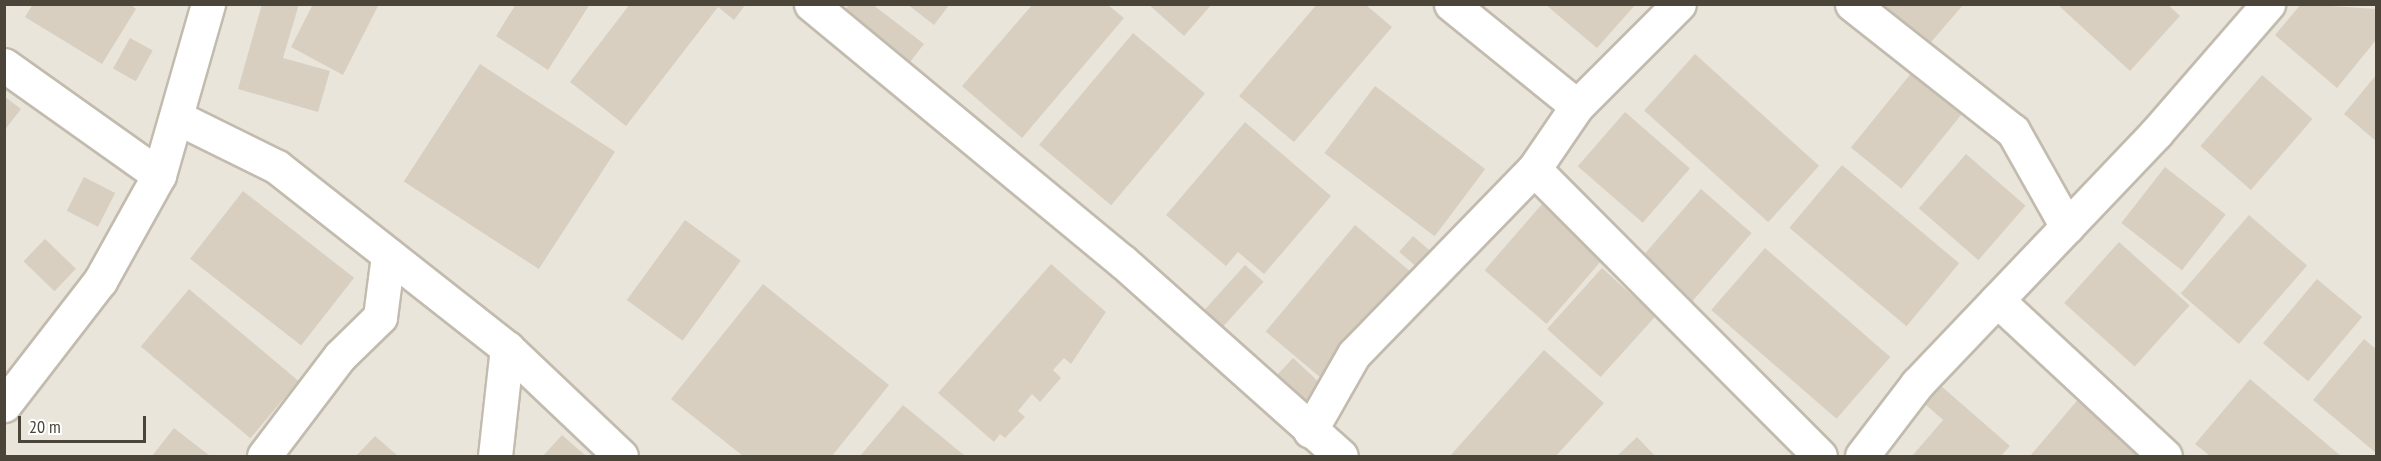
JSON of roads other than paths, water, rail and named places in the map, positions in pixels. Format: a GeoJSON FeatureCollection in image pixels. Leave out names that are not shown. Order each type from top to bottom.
{"type":"FeatureCollection","features":[{"type":"Feature","properties":{"kind":"street"},"geometry":{"type":"LineString","coordinates":[[4,405],[100,280],[159,175],[208,4]]}},
{"type":"Feature","properties":{"kind":"street"},"geometry":{"type":"LineString","coordinates":[[811,4],[1122,261],[1310,431],[1341,456]]}},
{"type":"Feature","properties":{"kind":"street"},"geometry":{"type":"LineString","coordinates":[[1451,4],[1577,106]]}},
{"type":"Feature","properties":{"kind":"street"},"geometry":{"type":"LineString","coordinates":[[1310,431],[1354,354],[1534,169],[1577,106],[1679,4]]}},
{"type":"Feature","properties":{"kind":"street"},"geometry":{"type":"LineString","coordinates":[[1852,4],[2013,131],[2067,227]]}},
{"type":"Feature","properties":{"kind":"street"},"geometry":{"type":"LineString","coordinates":[[1862,456],[1917,384],[2067,227],[2262,5]]}},
{"type":"Feature","properties":{"kind":"street"},"geometry":{"type":"LineString","coordinates":[[4,66],[159,175]]}},
{"type":"Feature","properties":{"kind":"street"},"geometry":{"type":"LineString","coordinates":[[176,117],[277,167],[507,348],[621,456]]}},
{"type":"Feature","properties":{"kind":"street"},"geometry":{"type":"LineString","coordinates":[[1534,169],[1820,456]]}},
{"type":"Feature","properties":{"kind":"street"},"geometry":{"type":"LineString","coordinates":[[264,456],[340,356],[380,317],[388,255]]}},
{"type":"Feature","properties":{"kind":"street"},"geometry":{"type":"LineString","coordinates":[[1997,300],[2165,456]]}},
{"type":"Feature","properties":{"kind":"street"},"geometry":{"type":"LineString","coordinates":[[495,456],[507,348]]}}]}
